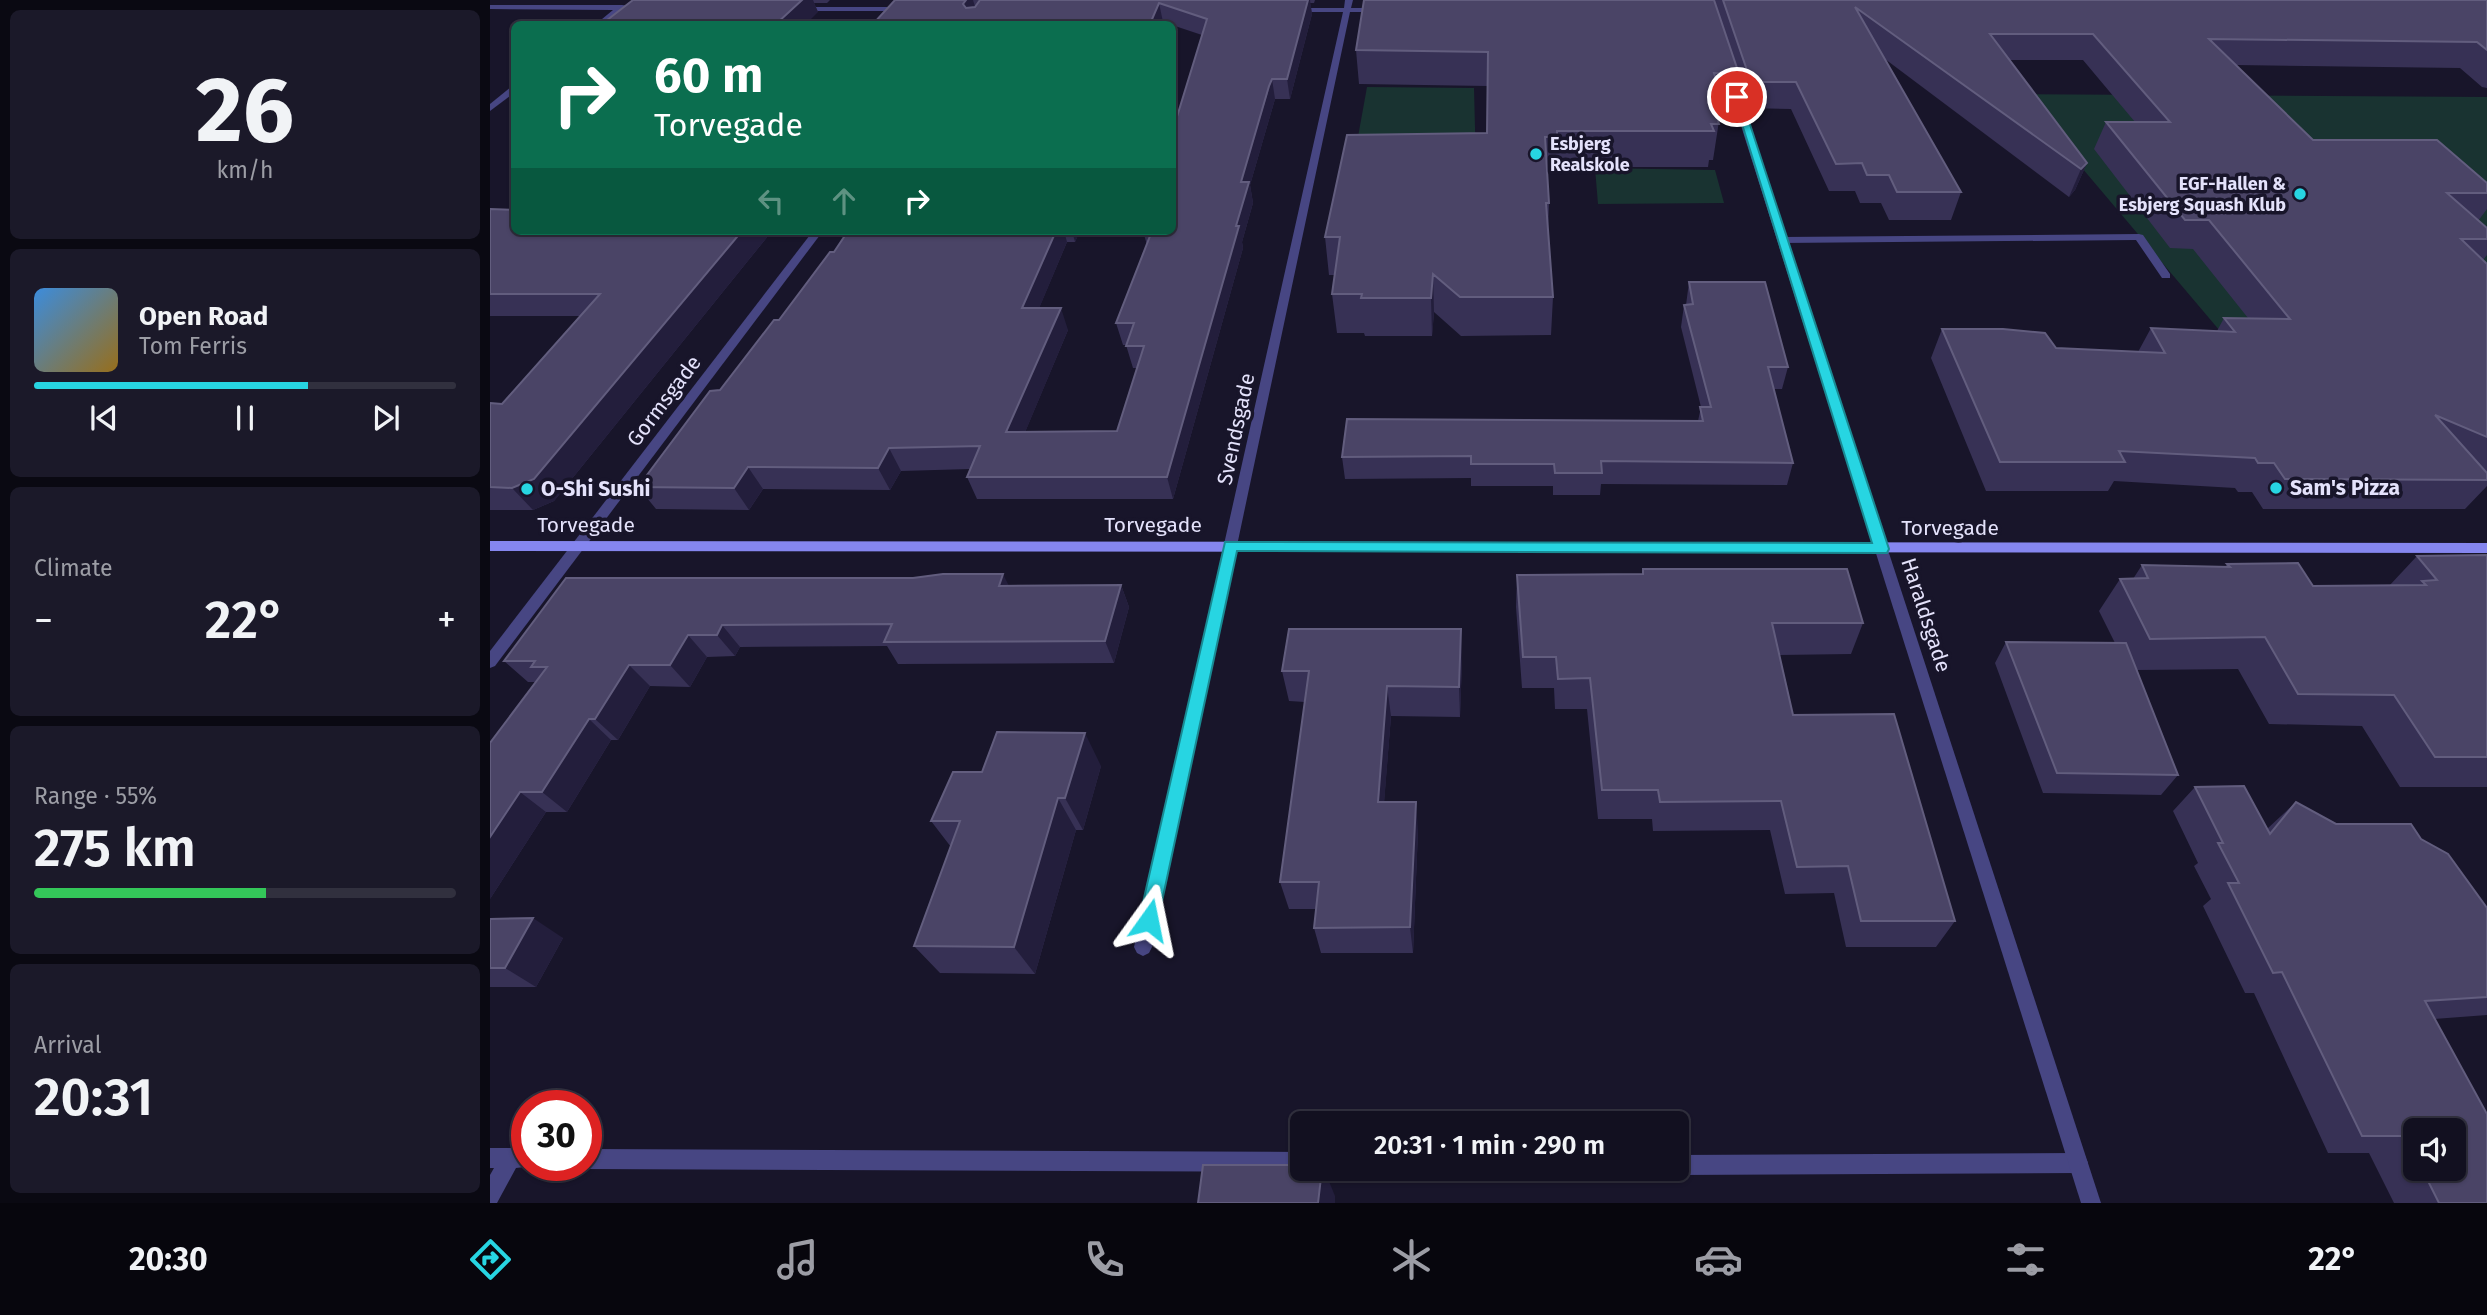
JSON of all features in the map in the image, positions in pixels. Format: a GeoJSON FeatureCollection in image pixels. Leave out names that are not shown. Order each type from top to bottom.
{"type":"FeatureCollection","features":[{"type":"Feature","properties":{"kind":"street"},"geometry":{"type":"LineString","coordinates":[[603,21],[631,0]]}},
{"type":"Feature","properties":{"kind":"street"},"geometry":{"type":"LineString","coordinates":[[1292,10],[1348,5],[1389,10]]}},
{"type":"Feature","properties":{"kind":"street","name":"Svendsgade"},"geometry":{"type":"LineString","coordinates":[[1143,947],[1348,5]]}},
{"type":"Feature","properties":{"kind":"street"},"geometry":{"type":"LineString","coordinates":[[490,8],[648,8]]}},
{"type":"Feature","properties":{"kind":"street"},"geometry":{"type":"LineString","coordinates":[[783,9],[918,9]]}},
{"type":"Feature","properties":{"kind":"street","name":"Haraldsgade"},"geometry":{"type":"LineString","coordinates":[[1724,57],[2091,1203]]}},
{"type":"Feature","properties":{"kind":"street"},"geometry":{"type":"LineString","coordinates":[[490,108],[511,91]]}},
{"type":"Feature","properties":{"kind":"street","name":"Gormsgade"},"geometry":{"type":"LineString","coordinates":[[490,662],[815,235]]}},
{"type":"Feature","properties":{"kind":"street"},"geometry":{"type":"LineString","coordinates":[[1782,240],[2139,237],[2166,276]]}},
{"type":"Feature","properties":{"kind":"street","name":"Torvegade"},"geometry":{"type":"LineString","coordinates":[[490,546],[2487,548]]}},
{"type":"Feature","properties":{"kind":"street"},"geometry":{"type":"LineString","coordinates":[[490,1196],[509,1158]]}},
{"type":"Feature","properties":{"kind":"street"},"geometry":{"type":"LineString","coordinates":[[602,1159],[1290,1162]]}},
{"type":"Feature","properties":{"kind":"street"},"geometry":{"type":"LineString","coordinates":[[1689,1165],[2078,1163]]}},
{"type":"Feature","properties":{"kind":"green space"},"geometry":{"type":"Polygon","coordinates":[[[1367,87],[1474,88],[1476,168],[1352,170],[1367,87]]]}},
{"type":"Feature","properties":{"kind":"green space"},"geometry":{"type":"Polygon","coordinates":[[[2010,94],[2487,97],[2487,335],[2220,331],[2038,116],[2010,94]]]}},
{"type":"Feature","properties":{"kind":"green space"},"geometry":{"type":"Polygon","coordinates":[[[1595,168],[1715,170],[1724,203],[1598,204],[1595,168]]]}},
{"type":"Feature","properties":{"kind":"building"},"geometry":{"type":"Polygon","coordinates":[[[633,0],[802,0],[779,21],[606,21],[633,0]]]}},
{"type":"Feature","properties":{"kind":"building"},"geometry":{"type":"Polygon","coordinates":[[[895,0],[966,0],[963,4],[966,8],[975,7],[980,0],[1308,0],[1287,79],[1272,79],[1269,86],[1241,182],[1249,182],[1236,226],[1239,226],[1167,477],[967,477],[980,446],[889,448],[878,468],[748,467],[734,488],[638,487],[710,391],[720,390],[845,235],[1054,235],[1022,308],[1061,308],[1006,432],[1117,431],[1144,346],[1126,346],[1134,323],[1116,323],[1150,235],[1176,235],[1176,120],[1207,19],[1159,3],[1151,21],[876,21],[895,0]]]}},
{"type":"Feature","properties":{"kind":"building"},"geometry":{"type":"Polygon","coordinates":[[[1364,0],[1714,0],[1739,74],[1714,73],[1722,101],[1712,101],[1719,124],[1711,124],[1714,131],[1557,131],[1557,137],[1545,137],[1549,203],[1546,203],[1553,297],[1460,297],[1433,274],[1431,298],[1361,298],[1362,294],[1332,294],[1340,237],[1325,237],[1347,135],[1487,133],[1488,52],[1356,50],[1364,0]]]}},
{"type":"Feature","properties":{"kind":"building"},"geometry":{"type":"Polygon","coordinates":[[[1723,0],[2487,0],[2487,50],[2477,42],[2209,39],[2313,140],[2437,140],[2487,183],[2487,193],[2447,193],[2487,228],[2487,239],[2461,239],[2487,264],[2487,437],[2435,415],[2487,473],[2487,480],[2285,479],[2274,463],[2258,463],[2255,458],[2119,451],[2125,462],[2000,462],[1942,329],[2003,329],[2045,333],[2056,348],[2165,353],[2151,328],[2235,332],[2224,318],[2290,319],[2209,220],[2185,220],[2106,122],[2170,122],[2093,34],[1990,34],[2087,163],[2081,169],[1855,7],[1961,192],[1897,192],[1889,175],[1867,175],[1862,163],[1836,164],[1796,82],[1751,82],[1723,0]]]}},
{"type":"Feature","properties":{"kind":"building"},"geometry":{"type":"Polygon","coordinates":[[[490,209],[511,210],[511,235],[739,235],[534,479],[512,488],[490,487],[490,403],[502,404],[600,294],[490,294],[490,209]]]}},
{"type":"Feature","properties":{"kind":"building"},"geometry":{"type":"Polygon","coordinates":[[[1689,282],[1765,282],[1788,367],[1768,367],[1793,463],[1601,461],[1602,473],[1555,473],[1554,464],[1471,464],[1471,456],[1342,457],[1347,419],[1703,421],[1700,407],[1711,407],[1684,305],[1693,304],[1689,282]]]}},
{"type":"Feature","properties":{"kind":"building"},"geometry":{"type":"Polygon","coordinates":[[[2487,555],[2487,757],[2435,757],[2394,695],[2298,694],[2265,637],[2150,639],[2120,579],[2148,578],[2142,565],[2230,567],[2227,564],[2298,563],[2313,586],[2426,585],[2422,581],[2437,580],[2417,556],[2487,555]]]}},
{"type":"Feature","properties":{"kind":"building"},"geometry":{"type":"Polygon","coordinates":[[[1643,569],[1847,569],[1863,623],[1772,623],[1793,715],[1894,714],[1955,921],[1861,921],[1848,866],[1797,867],[1781,801],[1660,802],[1658,790],[1602,790],[1590,678],[1558,679],[1556,657],[1523,657],[1517,575],[1643,574],[1643,569]]]}},
{"type":"Feature","properties":{"kind":"building"},"geometry":{"type":"Polygon","coordinates":[[[943,574],[1003,574],[999,586],[1121,585],[1105,641],[884,642],[892,624],[722,625],[717,635],[688,635],[670,665],[629,665],[595,719],[589,719],[542,792],[520,792],[490,837],[490,743],[547,667],[531,667],[535,661],[504,661],[566,578],[913,578],[943,574]]]}},
{"type":"Feature","properties":{"kind":"building"},"geometry":{"type":"Polygon","coordinates":[[[1289,629],[1461,629],[1459,687],[1387,686],[1378,802],[1416,802],[1410,927],[1314,928],[1319,882],[1280,882],[1309,671],[1282,671],[1289,629]]]}},
{"type":"Feature","properties":{"kind":"building"},"geometry":{"type":"Polygon","coordinates":[[[2006,642],[2126,643],[2178,775],[2057,773],[2006,642]]]}},
{"type":"Feature","properties":{"kind":"building"},"geometry":{"type":"Polygon","coordinates":[[[997,732],[1085,733],[1065,798],[1058,798],[1014,947],[914,946],[960,821],[931,821],[953,772],[982,772],[997,732]]]}},
{"type":"Feature","properties":{"kind":"building"},"geometry":{"type":"Polygon","coordinates":[[[2244,786],[2270,834],[2296,802],[2336,824],[2411,824],[2421,839],[2448,854],[2487,908],[2487,997],[2425,1001],[2487,1114],[2487,1203],[2439,1203],[2428,1181],[2466,1181],[2466,1118],[2403,1118],[2403,1136],[2362,1136],[2282,972],[2273,973],[2228,883],[2239,883],[2218,843],[2223,843],[2195,787],[2244,786]]]}},
{"type":"Feature","properties":{"kind":"building"},"geometry":{"type":"Polygon","coordinates":[[[533,918],[505,968],[490,968],[490,919],[533,918]]]}},
{"type":"Feature","properties":{"kind":"building"},"geometry":{"type":"Polygon","coordinates":[[[1203,1165],[1290,1165],[1290,1181],[1321,1181],[1318,1203],[1198,1203],[1203,1165]]]}},
{"type":"Feature","properties":{"kind":"place","name":"Esbjerg Realskole"},"geometry":{"type":"Point","coordinates":[1536,154]}},
{"type":"Feature","properties":{"kind":"place","name":"EGF-Hallen & Esbjerg Squash Klub"},"geometry":{"type":"Point","coordinates":[2300,194]}},
{"type":"Feature","properties":{"kind":"place","name":"Sam's Pizza"},"geometry":{"type":"Point","coordinates":[2276,488]}},
{"type":"Feature","properties":{"kind":"place","name":"O-Shi Sushi"},"geometry":{"type":"Point","coordinates":[527,489]}},
{"type":"Feature","properties":{"kind":"route"},"geometry":{"type":"LineString","coordinates":[[1149,920],[1230,546],[1881,549],[1737,97]]}}]}
